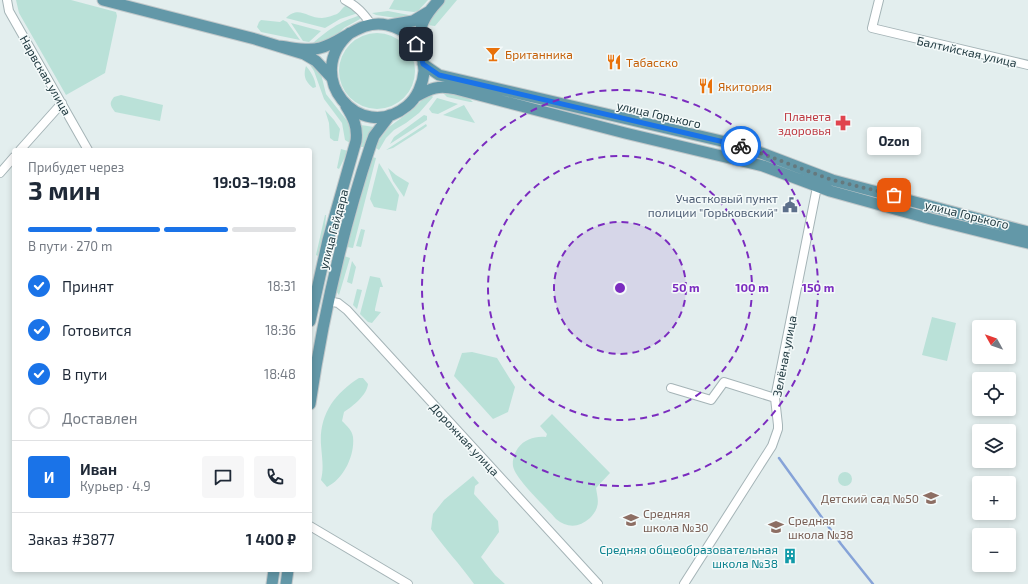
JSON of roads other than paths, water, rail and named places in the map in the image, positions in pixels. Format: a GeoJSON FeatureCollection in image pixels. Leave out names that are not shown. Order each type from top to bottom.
{"type":"FeatureCollection","features":[{"type":"Feature","properties":{"kind":"main road","name":"улица Горького"},"geometry":{"type":"LineString","coordinates":[[103,0],[130,4],[255,39],[308,56],[319,64],[331,77]]}},
{"type":"Feature","properties":{"kind":"main road"},"geometry":{"type":"LineString","coordinates":[[390,25],[413,21],[428,11],[439,0]]}},
{"type":"Feature","properties":{"kind":"main road"},"geometry":{"type":"LineString","coordinates":[[418,49],[420,30],[428,11]]}},
{"type":"Feature","properties":{"kind":"main road","name":"улица Горького"},"geometry":{"type":"LineString","coordinates":[[278,46],[319,49],[357,28],[370,24],[390,25],[404,32],[418,49],[424,71],[422,85],[415,97],[400,111],[380,117],[369,116],[359,113],[346,105],[338,95],[331,77],[331,65],[334,52],[350,33]]}},
{"type":"Feature","properties":{"kind":"main road","name":"улица Горького"},"geometry":{"type":"LineString","coordinates":[[423,64],[439,75],[743,146],[818,181],[830,191],[1028,243]]}},
{"type":"Feature","properties":{"kind":"main road","name":"улица Горького"},"geometry":{"type":"LineString","coordinates":[[415,97],[425,91],[438,87],[456,89],[625,133],[1028,232]]}},
{"type":"Feature","properties":{"kind":"main road","name":"улица Гайдара"},"geometry":{"type":"LineString","coordinates":[[312,312],[328,240],[356,141],[357,133],[355,123],[346,105]]}},
{"type":"Feature","properties":{"kind":"main road","name":"улица Гайдара"},"geometry":{"type":"LineString","coordinates":[[312,390],[328,301],[342,244],[368,152],[374,136],[390,115]]}},
{"type":"Feature","properties":{"kind":"main road"},"geometry":{"type":"LineString","coordinates":[[272,584],[274,572]]}},
{"type":"Feature","properties":{"kind":"main road"},"geometry":{"type":"LineString","coordinates":[[286,584],[288,572]]}},
{"type":"Feature","properties":{"kind":"street","name":"Нарвская улица"},"geometry":{"type":"LineString","coordinates":[[7,0],[9,11],[87,148]]}},
{"type":"Feature","properties":{"kind":"street"},"geometry":{"type":"LineString","coordinates":[[345,0],[354,3],[364,13],[370,24]]}},
{"type":"Feature","properties":{"kind":"street","name":"Балтийская улица"},"geometry":{"type":"LineString","coordinates":[[879,0],[872,28],[1028,65]]}},
{"type":"Feature","properties":{"kind":"street"},"geometry":{"type":"LineString","coordinates":[[22,148],[62,103]]}},
{"type":"Feature","properties":{"kind":"street"},"geometry":{"type":"LineString","coordinates":[[0,173],[12,159]]}},
{"type":"Feature","properties":{"kind":"street","name":"Зелёная улица"},"geometry":{"type":"LineString","coordinates":[[684,584],[772,446],[778,429],[775,398],[818,181]]}},
{"type":"Feature","properties":{"kind":"street","name":"Дорожная улица"},"geometry":{"type":"LineString","coordinates":[[328,301],[338,303],[347,310],[598,584]]}},
{"type":"Feature","properties":{"kind":"street"},"geometry":{"type":"LineString","coordinates":[[671,388],[711,400],[724,382],[775,398]]}},
{"type":"Feature","properties":{"kind":"street"},"geometry":{"type":"LineString","coordinates":[[312,527],[408,584]]}},
{"type":"Feature","properties":{"kind":"waterway"},"geometry":{"type":"LineString","coordinates":[[779,458],[841,544],[873,584]]}},
{"type":"Feature","properties":{"kind":"place","name":"Британника"},"geometry":{"type":"Point","coordinates":[493,54]}},
{"type":"Feature","properties":{"kind":"place","name":"Табасско"},"geometry":{"type":"Point","coordinates":[614,62]}},
{"type":"Feature","properties":{"kind":"place","name":"Якитория"},"geometry":{"type":"Point","coordinates":[706,86]}},
{"type":"Feature","properties":{"kind":"place","name":"Планета здоровья"},"geometry":{"type":"Point","coordinates":[843,123]}},
{"type":"Feature","properties":{"kind":"place","name":"Ozon"},"geometry":{"type":"Point","coordinates":[894,195]}},
{"type":"Feature","properties":{"kind":"place","name":"Участковый пункт полиции \"Горьковский\""},"geometry":{"type":"Point","coordinates":[790,205]}},
{"type":"Feature","properties":{"kind":"place","name":"Детский сад №50"},"geometry":{"type":"Point","coordinates":[931,498]}},
{"type":"Feature","properties":{"kind":"place","name":"Средняя школа №30"},"geometry":{"type":"Point","coordinates":[631,520]}},
{"type":"Feature","properties":{"kind":"place","name":"Средняя школа №38"},"geometry":{"type":"Point","coordinates":[776,527]}},
{"type":"Feature","properties":{"kind":"place","name":"Средняя общеобразовательная школа №38"},"geometry":{"type":"Point","coordinates":[790,556]}}]}
